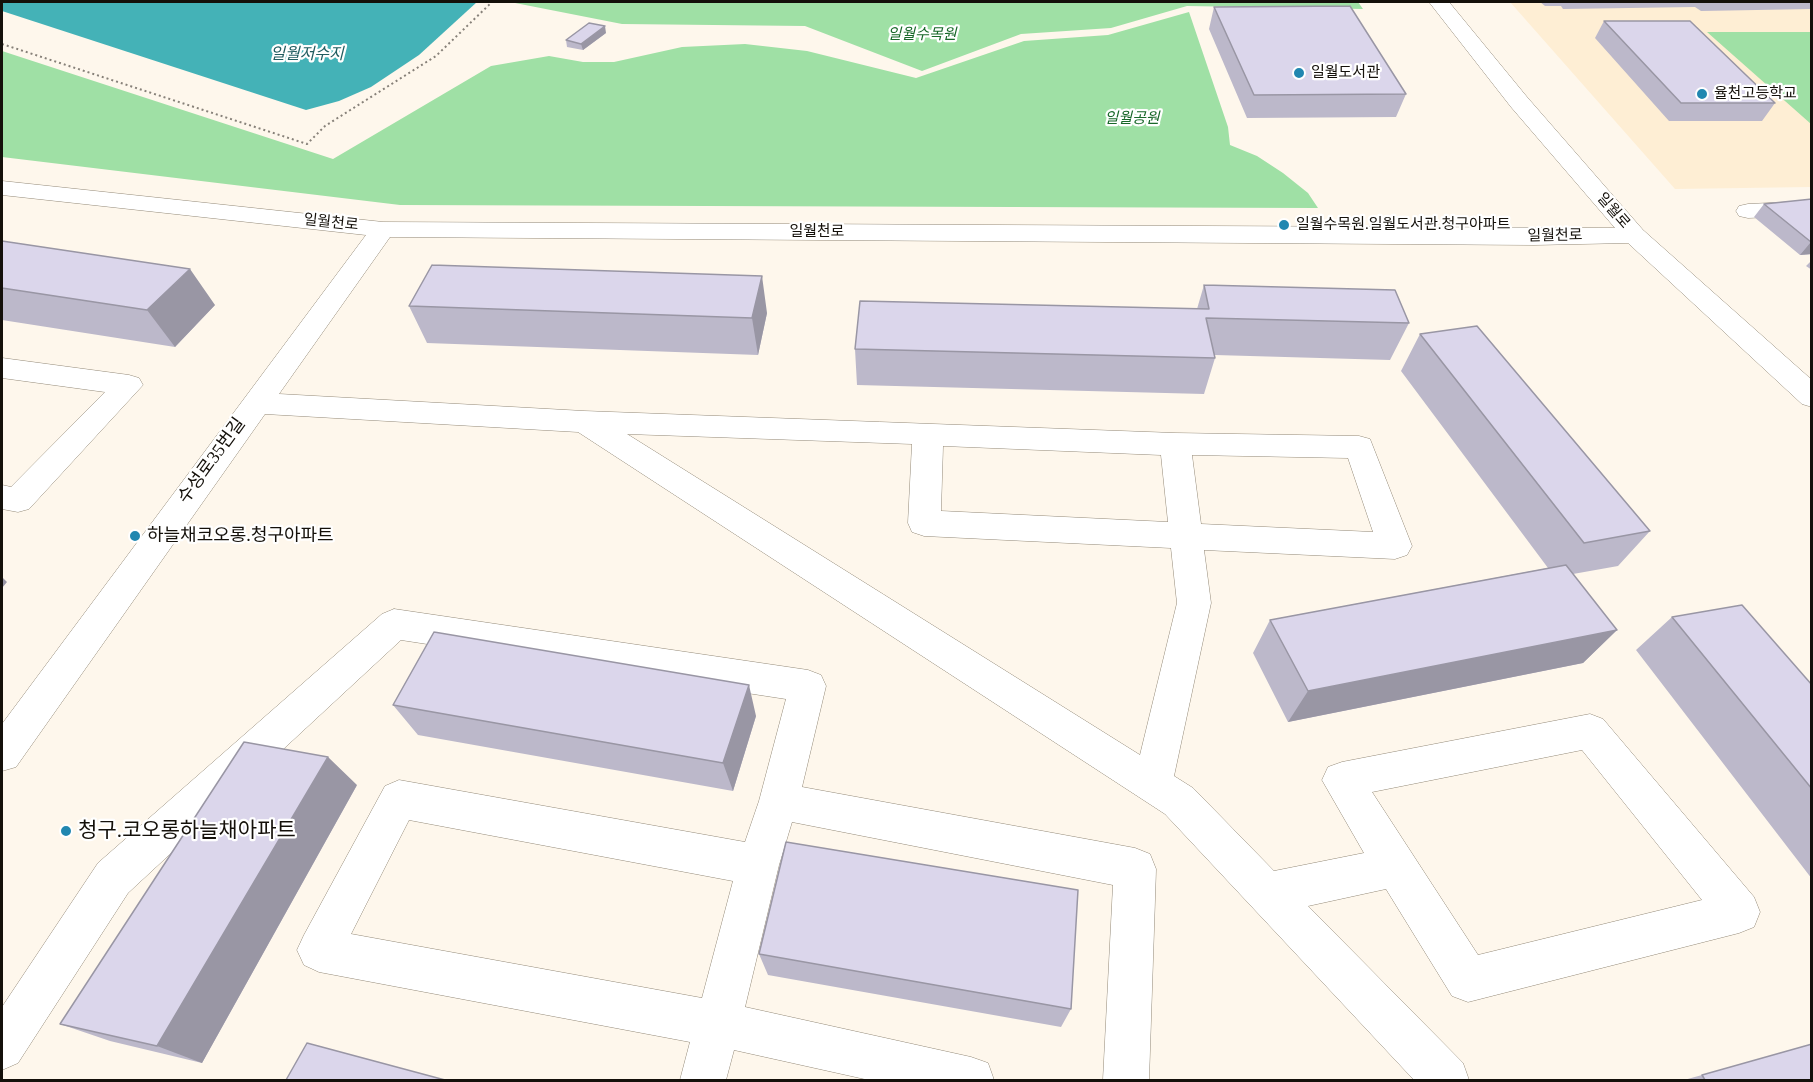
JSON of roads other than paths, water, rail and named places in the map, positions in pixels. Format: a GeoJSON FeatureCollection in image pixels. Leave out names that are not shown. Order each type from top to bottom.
{"type":"FeatureCollection","features":[{"type":"Feature","properties":{"kind":"street","name":"일월로"},"geometry":{"type":"LineString","coordinates":[[1439,2],[1519,102],[1634,235],[1812,397]]}},
{"type":"Feature","properties":{"kind":"street","name":"일월천로"},"geometry":{"type":"LineString","coordinates":[[2,188],[383,229],[1533,237],[1634,235]]}},
{"type":"Feature","properties":{"kind":"street"},"geometry":{"type":"LineString","coordinates":[[1748,211],[1812,208]]}},
{"type":"Feature","properties":{"kind":"street","name":"수성로35번길"},"geometry":{"type":"LineString","coordinates":[[2,754],[383,229]]}},
{"type":"Feature","properties":{"kind":"street"},"geometry":{"type":"LineString","coordinates":[[2,368],[129,385],[18,500],[2,497]]}},
{"type":"Feature","properties":{"kind":"street"},"geometry":{"type":"LineString","coordinates":[[255,403],[584,422],[928,434],[1175,444],[1359,447],[1395,546],[924,523],[928,434]]}},
{"type":"Feature","properties":{"kind":"street"},"geometry":{"type":"LineString","coordinates":[[584,422],[1179,801],[1446,1080]]}},
{"type":"Feature","properties":{"kind":"street"},"geometry":{"type":"LineString","coordinates":[[1153,783],[1194,603],[1188,537],[1175,444]]}},
{"type":"Feature","properties":{"kind":"street"},"geometry":{"type":"LineString","coordinates":[[2,1047],[113,878],[394,624],[808,686],[779,801],[758,865],[703,1080]]}},
{"type":"Feature","properties":{"kind":"street"},"geometry":{"type":"LineString","coordinates":[[1590,731],[1739,912],[1468,980],[1396,867],[1342,780],[1590,731]]}},
{"type":"Feature","properties":{"kind":"street"},"geometry":{"type":"LineString","coordinates":[[758,865],[399,799],[319,950],[718,1024],[971,1080]]}},
{"type":"Feature","properties":{"kind":"street"},"geometry":{"type":"LineString","coordinates":[[779,801],[1135,869],[1126,1080]]}},
{"type":"Feature","properties":{"kind":"street"},"geometry":{"type":"LineString","coordinates":[[1268,892],[1396,867]]}},
{"type":"Feature","properties":{"kind":"water","name":"일월저수지"},"geometry":{"type":"Polygon","coordinates":[[[2,2],[477,2],[419,55],[371,87],[339,101],[306,110],[2,11],[2,2]]]}},
{"type":"Feature","properties":{"kind":"place","name":"일월도서관"},"geometry":{"type":"Point","coordinates":[1299,73]}},
{"type":"Feature","properties":{"kind":"place","name":"율천고등학교"},"geometry":{"type":"Point","coordinates":[1702,94]}},
{"type":"Feature","properties":{"kind":"place","name":"일월수목원.일월도서관.청구아파트"},"geometry":{"type":"Point","coordinates":[1284,225]}},
{"type":"Feature","properties":{"kind":"place","name":"하늘채코오롱.청구아파트"},"geometry":{"type":"Point","coordinates":[135,536]}},
{"type":"Feature","properties":{"kind":"place","name":"청구.코오롱하늘채아파트"},"geometry":{"type":"Point","coordinates":[66,831]}},
{"type":"Feature","properties":{"kind":"park label","name":"일월수목원"},"geometry":{"type":"Point","coordinates":[922,35]}},
{"type":"Feature","properties":{"kind":"park label","name":"일월공원"},"geometry":{"type":"Point","coordinates":[1132,119]}}]}
